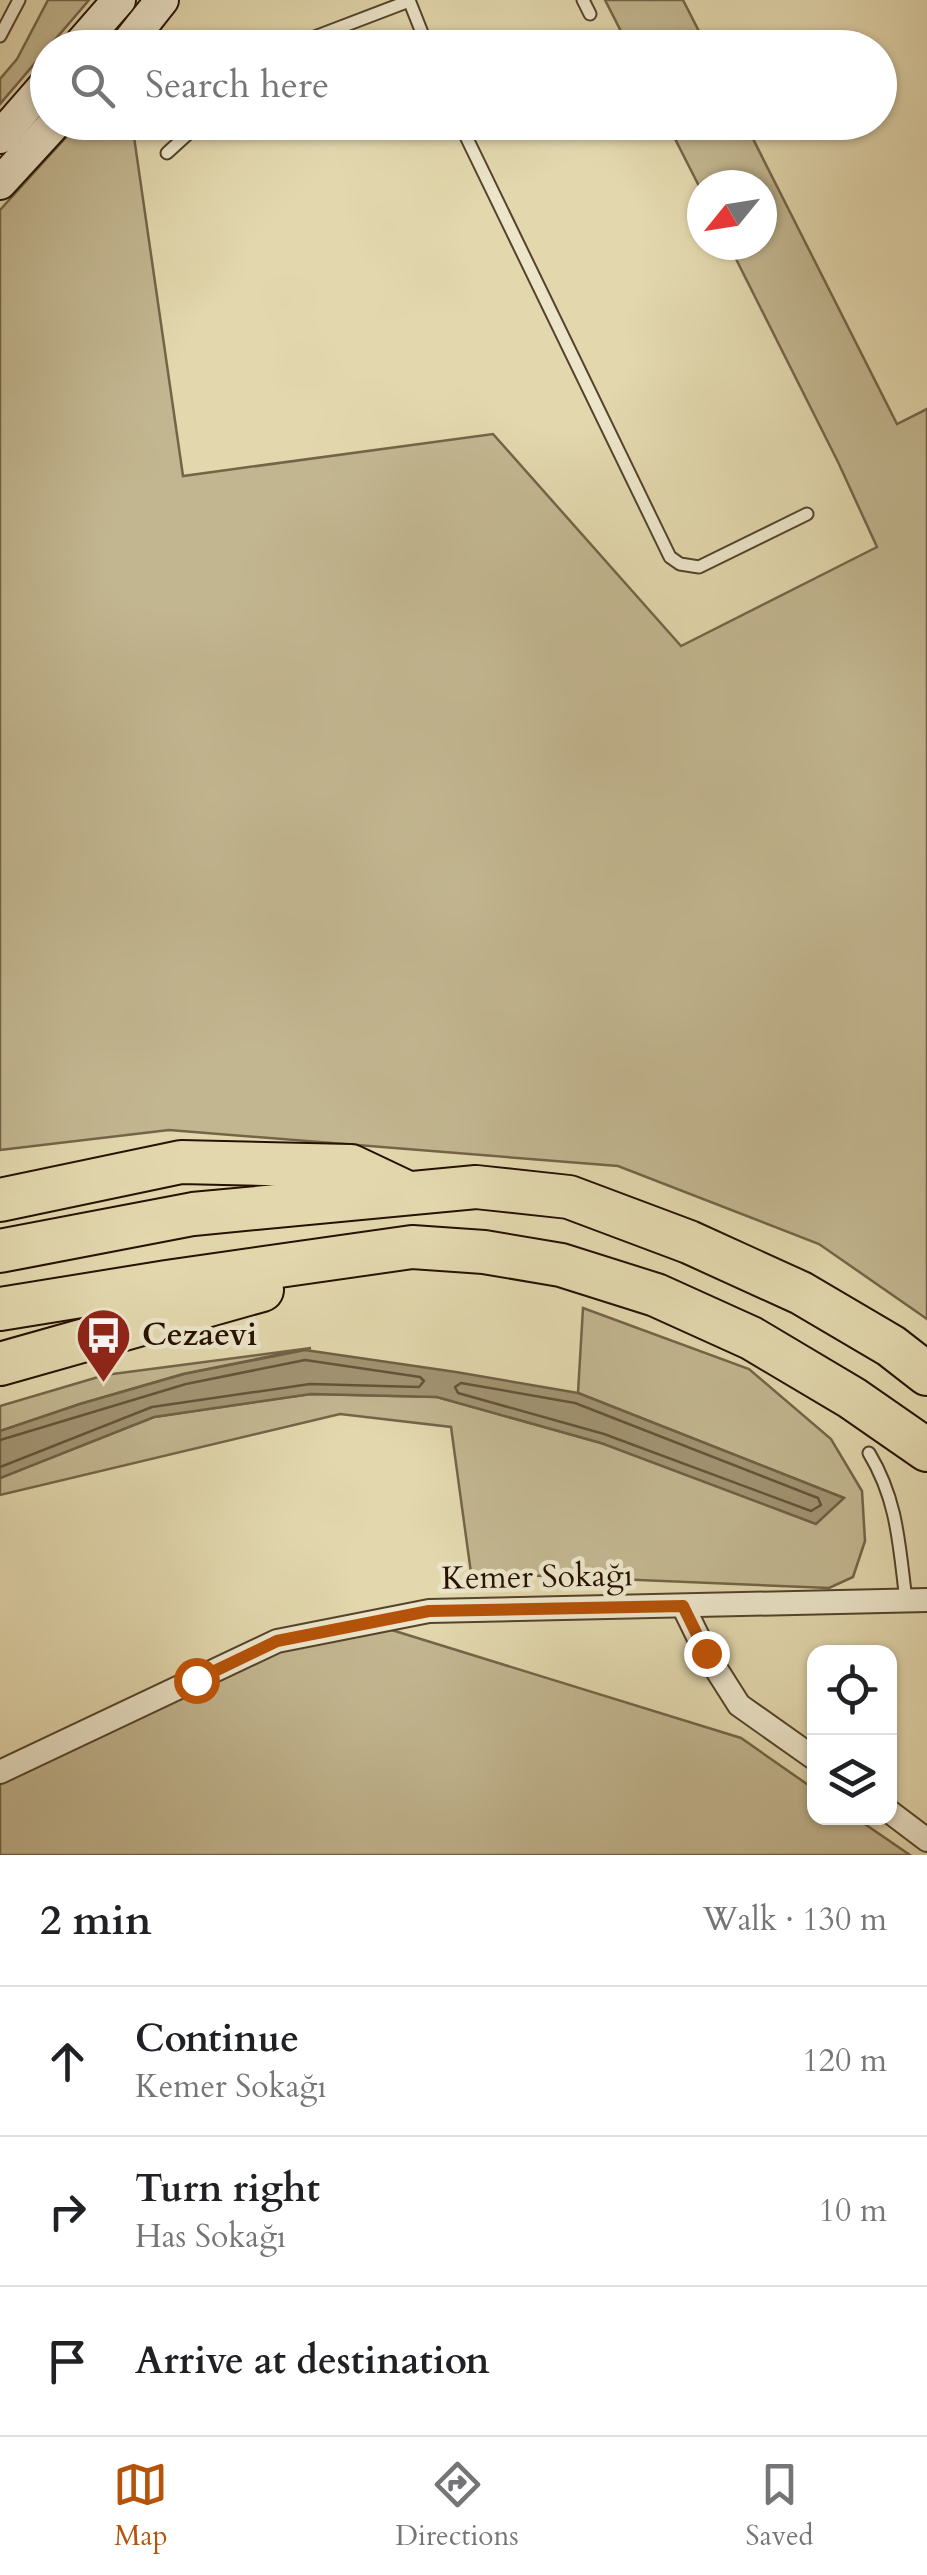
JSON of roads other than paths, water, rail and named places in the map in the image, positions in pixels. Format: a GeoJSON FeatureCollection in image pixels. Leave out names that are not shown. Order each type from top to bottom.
{"type":"FeatureCollection","features":[{"type":"Feature","properties":{"kind":"highway"},"geometry":{"type":"LineString","coordinates":[[0,1200],[181,1162],[351,1166],[409,1193]]}},
{"type":"Feature","properties":{"kind":"highway"},"geometry":{"type":"LineString","coordinates":[[0,1251],[193,1214],[409,1193],[476,1187],[568,1197],[689,1242],[801,1293],[891,1346],[927,1374]]}},
{"type":"Feature","properties":{"kind":"highway"},"geometry":{"type":"LineString","coordinates":[[0,1310],[412,1247],[484,1252],[561,1264],[656,1295],[751,1338],[852,1398],[927,1450]]}},
{"type":"Feature","properties":{"kind":"highway"},"geometry":{"type":"LineString","coordinates":[[0,1364],[412,1247]]}},
{"type":"Feature","properties":{"kind":"main road"},"geometry":{"type":"LineString","coordinates":[[93,30],[118,0]]}},
{"type":"Feature","properties":{"kind":"main road"},"geometry":{"type":"LineString","coordinates":[[138,30],[162,0]]}},
{"type":"Feature","properties":{"kind":"main road"},"geometry":{"type":"LineString","coordinates":[[0,137],[30,103]]}},
{"type":"Feature","properties":{"kind":"main road"},"geometry":{"type":"LineString","coordinates":[[0,183],[39,140]]}},
{"type":"Feature","properties":{"kind":"street","name":"Kemer Sokağı"},"geometry":{"type":"LineString","coordinates":[[0,1772],[277,1641],[429,1611],[916,1600]]}},
{"type":"Feature","properties":{"kind":"street"},"geometry":{"type":"LineString","coordinates":[[683,1606],[706,1653],[739,1704],[807,1753]]}},
{"type":"Feature","properties":{"kind":"street"},"geometry":{"type":"LineString","coordinates":[[897,1817],[927,1840]]}},
{"type":"Feature","properties":{"kind":"lane"},"geometry":{"type":"LineString","coordinates":[[0,36],[19,0]]}},
{"type":"Feature","properties":{"kind":"lane"},"geometry":{"type":"LineString","coordinates":[[332,30],[409,0],[421,30]]}},
{"type":"Feature","properties":{"kind":"lane"},"geometry":{"type":"LineString","coordinates":[[584,0],[590,14]]}},
{"type":"Feature","properties":{"kind":"lane"},"geometry":{"type":"LineString","coordinates":[[167,153],[181,140]]}},
{"type":"Feature","properties":{"kind":"lane"},"geometry":{"type":"LineString","coordinates":[[468,140],[670,557],[699,568],[807,514]]}},
{"type":"Feature","properties":{"kind":"lane"},"geometry":{"type":"LineString","coordinates":[[869,1453],[886,1484],[916,1600]]}},
{"type":"Feature","properties":{"kind":"water"},"geometry":{"type":"Polygon","coordinates":[[[305,1350],[578,1393],[844,1498],[816,1524],[601,1443],[437,1397],[311,1394],[154,1417],[0,1478],[0,1431],[184,1374],[305,1350]]]}},
{"type":"Feature","properties":{"kind":"place","name":"Cezaevi"},"geometry":{"type":"Point","coordinates":[103,1384]}}]}
